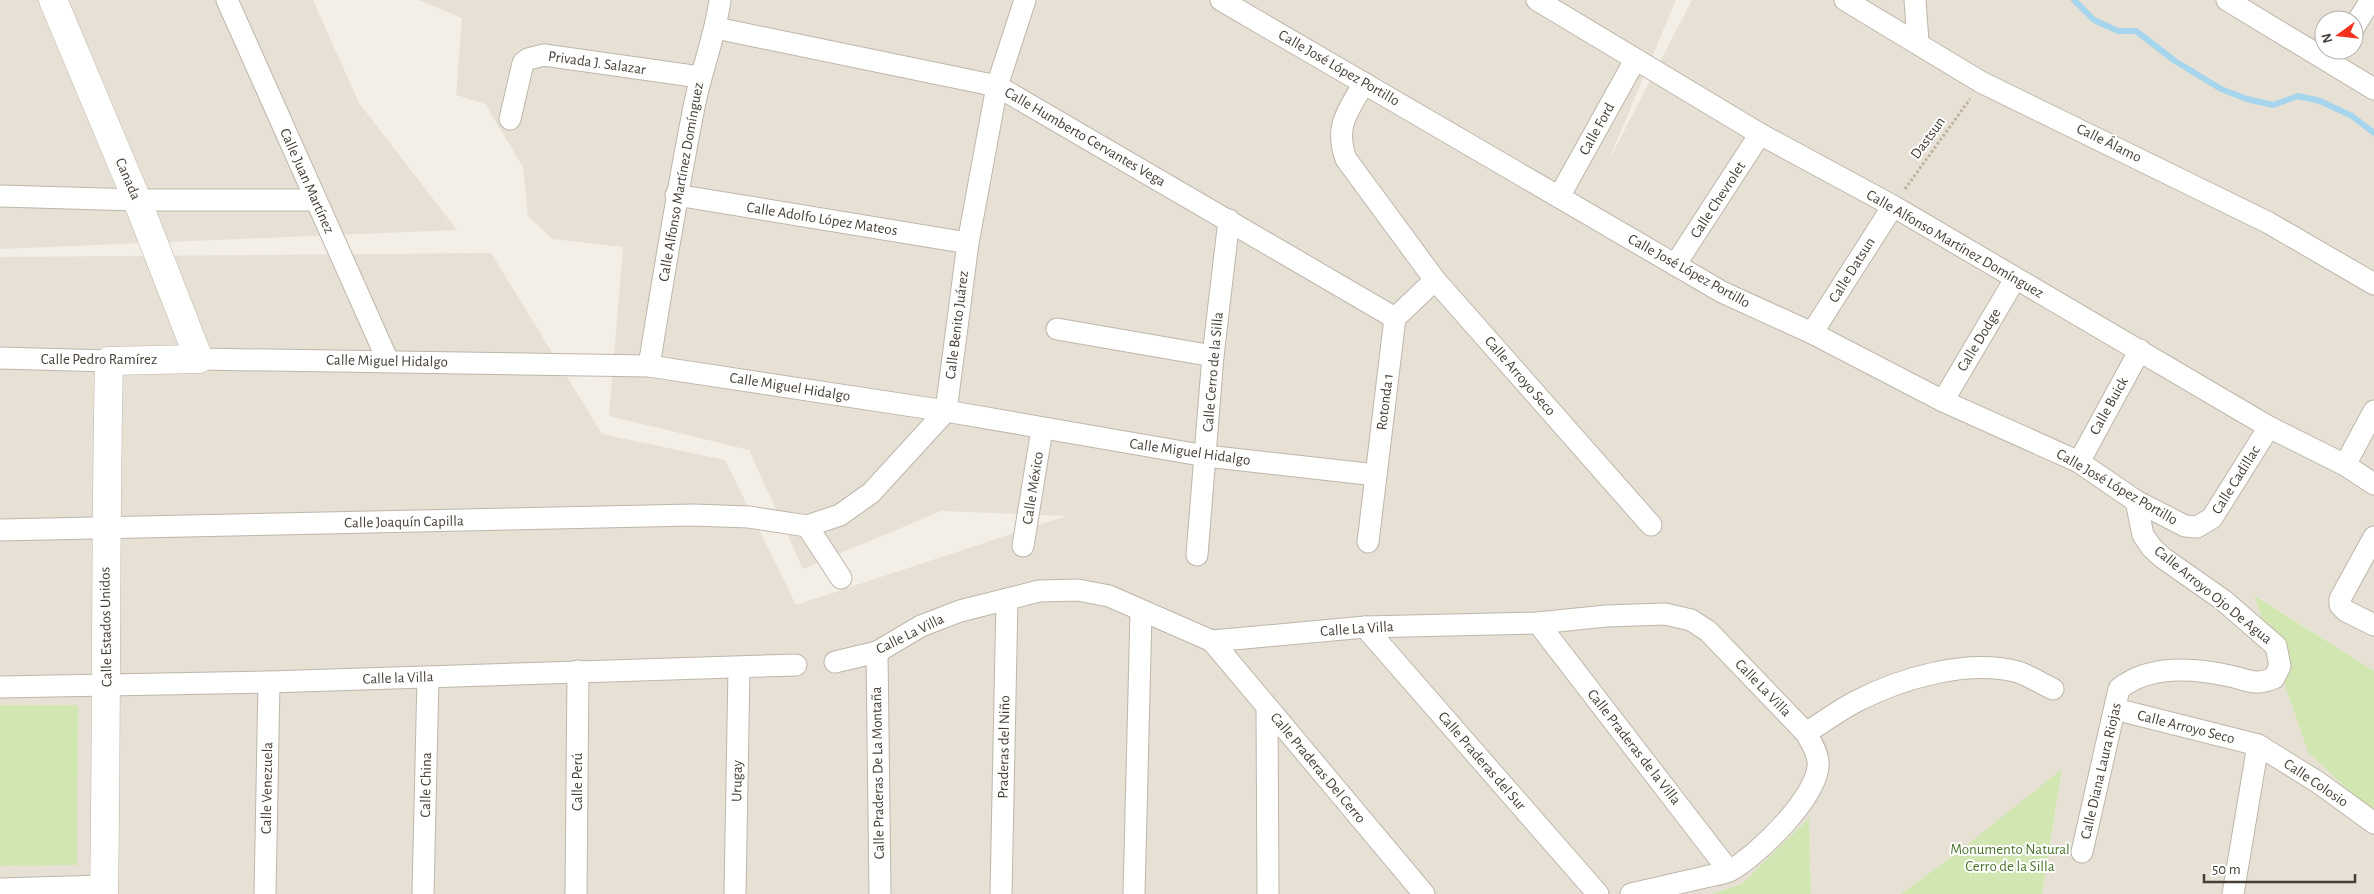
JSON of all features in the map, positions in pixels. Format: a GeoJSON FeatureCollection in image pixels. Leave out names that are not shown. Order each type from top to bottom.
{"type":"FeatureCollection","features":[{"type":"Feature","properties":{"kind":"street","name":"Canada"},"geometry":{"type":"LineString","coordinates":[[53,0],[137,200],[199,359]]}},
{"type":"Feature","properties":{"kind":"street","name":"Calle Juan Martínez"},"geometry":{"type":"LineString","coordinates":[[227,0],[314,200],[388,361]]}},
{"type":"Feature","properties":{"kind":"street","name":"Calle Alfonso Martínez Domínguez"},"geometry":{"type":"LineString","coordinates":[[649,366],[676,195],[700,77],[716,28],[720,0]]}},
{"type":"Feature","properties":{"kind":"street","name":"Calle Benito Juárez"},"geometry":{"type":"LineString","coordinates":[[946,411],[968,243],[997,86],[1024,0]]}},
{"type":"Feature","properties":{"kind":"street","name":"Calle José López Portillo"},"geometry":{"type":"LineString","coordinates":[[1221,0],[1722,292],[1812,333],[1942,400],[2079,462],[2136,501],[2185,526],[2197,527]]}},
{"type":"Feature","properties":{"kind":"street","name":"Calle Alfonso Martínez Domínguez"},"geometry":{"type":"LineString","coordinates":[[1537,0],[1760,134],[1893,206],[2269,427],[2345,465],[2374,484]]}},
{"type":"Feature","properties":{"kind":"street","name":"Calle Álamo"},"geometry":{"type":"LineString","coordinates":[[1845,0],[1982,82],[2269,223],[2374,284]]}},
{"type":"Feature","properties":{"kind":"street"},"geometry":{"type":"LineString","coordinates":[[1915,0],[1918,42]]}},
{"type":"Feature","properties":{"kind":"street"},"geometry":{"type":"LineString","coordinates":[[2227,0],[2314,45]]}},
{"type":"Feature","properties":{"kind":"street"},"geometry":{"type":"LineString","coordinates":[[2364,11],[2371,0]]}},
{"type":"Feature","properties":{"kind":"street","name":"Calle Humberto Cervantes Vega"},"geometry":{"type":"LineString","coordinates":[[716,28],[997,86],[1395,318]]}},
{"type":"Feature","properties":{"kind":"street","name":"Privada J. Salazar"},"geometry":{"type":"LineString","coordinates":[[510,119],[523,63],[534,56],[544,55],[700,77]]}},
{"type":"Feature","properties":{"kind":"street","name":"Calle Ford"},"geometry":{"type":"LineString","coordinates":[[1559,197],[1635,60]]}},
{"type":"Feature","properties":{"kind":"street"},"geometry":{"type":"LineString","coordinates":[[2341,60],[2374,89]]}},
{"type":"Feature","properties":{"kind":"street","name":"Calle Arroyo Seco"},"geometry":{"type":"LineString","coordinates":[[1364,83],[1341,124],[1340,142],[1346,159],[1435,280],[1651,525]]}},
{"type":"Feature","properties":{"kind":"street","name":"Calle Chevrolet"},"geometry":{"type":"LineString","coordinates":[[1675,265],[1760,134]]}},
{"type":"Feature","properties":{"kind":"street","name":"Calle Adolfo López Mateos"},"geometry":{"type":"LineString","coordinates":[[676,195],[968,243]]}},
{"type":"Feature","properties":{"kind":"street"},"geometry":{"type":"LineString","coordinates":[[0,196],[137,200],[314,200]]}},
{"type":"Feature","properties":{"kind":"street","name":"Calle Datsun"},"geometry":{"type":"LineString","coordinates":[[1812,333],[1893,206]]}},
{"type":"Feature","properties":{"kind":"street","name":"Calle Cerro de la Silla"},"geometry":{"type":"LineString","coordinates":[[1197,555],[1213,356],[1229,220]]}},
{"type":"Feature","properties":{"kind":"street","name":"Calle Dodge"},"geometry":{"type":"LineString","coordinates":[[1942,400],[2015,279]]}},
{"type":"Feature","properties":{"kind":"street"},"geometry":{"type":"LineString","coordinates":[[1395,318],[1435,280]]}},
{"type":"Feature","properties":{"kind":"street","name":"Rotonda 1"},"geometry":{"type":"LineString","coordinates":[[1368,542],[1395,318]]}},
{"type":"Feature","properties":{"kind":"street"},"geometry":{"type":"LineString","coordinates":[[1057,329],[1213,356]]}},
{"type":"Feature","properties":{"kind":"street","name":"Calle Buick"},"geometry":{"type":"LineString","coordinates":[[2079,462],[2140,350]]}},
{"type":"Feature","properties":{"kind":"street","name":"Calle Pedro Ramírez"},"geometry":{"type":"LineString","coordinates":[[0,358],[109,361],[199,359]]}},
{"type":"Feature","properties":{"kind":"street","name":"Calle Miguel Hidalgo"},"geometry":{"type":"LineString","coordinates":[[199,359],[649,366],[946,411],[1206,456],[1376,475]]}},
{"type":"Feature","properties":{"kind":"street","name":"Calle Estados Unidos"},"geometry":{"type":"LineString","coordinates":[[104,890],[107,687],[105,529],[109,361]]}},
{"type":"Feature","properties":{"kind":"street"},"geometry":{"type":"LineString","coordinates":[[841,578],[807,526],[840,515],[871,493],[946,411]]}},
{"type":"Feature","properties":{"kind":"street"},"geometry":{"type":"LineString","coordinates":[[2345,465],[2374,411]]}},
{"type":"Feature","properties":{"kind":"street","name":"Calle Cadillac"},"geometry":{"type":"LineString","coordinates":[[2197,527],[2212,518],[2269,427]]}},
{"type":"Feature","properties":{"kind":"street","name":"Calle México"},"geometry":{"type":"LineString","coordinates":[[1023,546],[1042,429]]}},
{"type":"Feature","properties":{"kind":"street","name":"Calle Arroyo Ojo De Agua"},"geometry":{"type":"LineString","coordinates":[[2117,699],[2129,681],[2175,669],[2205,671],[2256,683],[2274,678],[2280,666],[2276,646],[2223,600],[2163,558],[2152,548],[2143,535],[2136,501]]}},
{"type":"Feature","properties":{"kind":"street","name":"Calle Joaquín Capilla"},"geometry":{"type":"LineString","coordinates":[[0,530],[693,515],[748,517],[807,526]]}},
{"type":"Feature","properties":{"kind":"street"},"geometry":{"type":"LineString","coordinates":[[2374,537],[2340,599],[2342,608],[2374,625]]}},
{"type":"Feature","properties":{"kind":"street","name":"Calle La Villa"},"geometry":{"type":"LineString","coordinates":[[835,662],[877,652],[921,626],[960,610],[1040,592],[1078,590],[1109,596],[1141,612],[1212,641],[1365,627],[1538,623],[1606,616],[1666,614],[1691,620],[1708,632],[1806,733],[1818,760],[1815,778],[1779,831],[1757,851],[1729,871]]}},
{"type":"Feature","properties":{"kind":"street","name":"Praderas del Niño"},"geometry":{"type":"LineString","coordinates":[[1001,894],[1007,599]]}},
{"type":"Feature","properties":{"kind":"street"},"geometry":{"type":"LineString","coordinates":[[1134,894],[1141,612]]}},
{"type":"Feature","properties":{"kind":"street","name":"Calle Praderas de la Villa"},"geometry":{"type":"LineString","coordinates":[[1538,623],[1729,871]]}},
{"type":"Feature","properties":{"kind":"street","name":"Calle Praderas del Sur"},"geometry":{"type":"LineString","coordinates":[[1365,627],[1598,894]]}},
{"type":"Feature","properties":{"kind":"street","name":"Calle Praderas Del Cerro"},"geometry":{"type":"LineString","coordinates":[[1212,641],[1424,894]]}},
{"type":"Feature","properties":{"kind":"street","name":"Calle Praderas De La Montaña"},"geometry":{"type":"LineString","coordinates":[[877,652],[880,894]]}},
{"type":"Feature","properties":{"kind":"street","name":"Calle la Villa"},"geometry":{"type":"LineString","coordinates":[[0,687],[107,687],[578,671],[796,666]]}},
{"type":"Feature","properties":{"kind":"street","name":"Urugay"},"geometry":{"type":"LineString","coordinates":[[735,894],[739,668]]}},
{"type":"Feature","properties":{"kind":"street"},"geometry":{"type":"LineString","coordinates":[[1806,733],[1853,703],[1883,688],[1922,676],[1956,670],[1987,668],[2018,672],[2053,689]]}},
{"type":"Feature","properties":{"kind":"street","name":"Calle Perú"},"geometry":{"type":"LineString","coordinates":[[576,894],[578,671]]}},
{"type":"Feature","properties":{"kind":"street","name":"Calle China"},"geometry":{"type":"LineString","coordinates":[[423,894],[428,677]]}},
{"type":"Feature","properties":{"kind":"street","name":"Calle Venezuela"},"geometry":{"type":"LineString","coordinates":[[265,894],[269,682]]}},
{"type":"Feature","properties":{"kind":"street","name":"Calle Arroyo Seco"},"geometry":{"type":"LineString","coordinates":[[2117,699],[2258,745]]}},
{"type":"Feature","properties":{"kind":"street","name":"Calle Diana Laura Riojas"},"geometry":{"type":"LineString","coordinates":[[2082,852],[2117,699]]}},
{"type":"Feature","properties":{"kind":"street"},"geometry":{"type":"LineString","coordinates":[[1267,708],[1268,894]]}},
{"type":"Feature","properties":{"kind":"street"},"geometry":{"type":"LineString","coordinates":[[2233,894],[2258,745]]}},
{"type":"Feature","properties":{"kind":"street","name":"Calle Colosio"},"geometry":{"type":"LineString","coordinates":[[2258,745],[2319,783],[2374,823]]}},
{"type":"Feature","properties":{"kind":"street"},"geometry":{"type":"LineString","coordinates":[[1631,894],[1729,871]]}},
{"type":"Feature","properties":{"kind":"street"},"geometry":{"type":"LineString","coordinates":[[0,889],[104,890]]}},
{"type":"Feature","properties":{"kind":"path","name":"Dastsun"},"geometry":{"type":"LineString","coordinates":[[1893,206],[1982,82]]}},
{"type":"Feature","properties":{"kind":"shaded area"},"geometry":{"type":"Polygon","coordinates":[[[0,0],[313,0],[359,103],[457,230],[0,249],[0,0]]]}},
{"type":"Feature","properties":{"kind":"shaded area"},"geometry":{"type":"Polygon","coordinates":[[[419,0],[1676,0],[1607,164],[1692,0],[2374,0],[2374,671],[2255,595],[2374,814],[2374,894],[2042,894],[2062,770],[1958,852],[1901,894],[1811,894],[1809,818],[1742,884],[1711,894],[0,894],[0,257],[491,253],[602,434],[725,460],[796,605],[1066,516],[941,511],[803,569],[749,450],[609,416],[623,247],[552,239],[528,216],[523,167],[485,104],[456,95],[462,18],[419,0]]]}},
{"type":"Feature","properties":{"kind":"green space"},"geometry":{"type":"Polygon","coordinates":[[[2254,595],[2374,671],[2374,814],[2308,752],[2254,595]]]}},
{"type":"Feature","properties":{"kind":"green space"},"geometry":{"type":"Polygon","coordinates":[[[0,705],[78,705],[77,865],[0,866],[0,705]]]}},
{"type":"Feature","properties":{"kind":"green space","name":"Monumento Natural Cerro de la Silla"},"geometry":{"type":"Polygon","coordinates":[[[2062,769],[2042,894],[1901,894],[1958,852],[2062,769]]]}},
{"type":"Feature","properties":{"kind":"green space"},"geometry":{"type":"Polygon","coordinates":[[[1809,818],[1811,894],[1711,894],[1742,884],[1809,818]]]}},
{"type":"Feature","properties":{"kind":"waterway"},"geometry":{"type":"LineString","coordinates":[[2074,0],[2094,20],[2118,31],[2136,31],[2175,61],[2221,89],[2247,99],[2273,105],[2298,96],[2320,101],[2352,116],[2374,133]]}}]}
